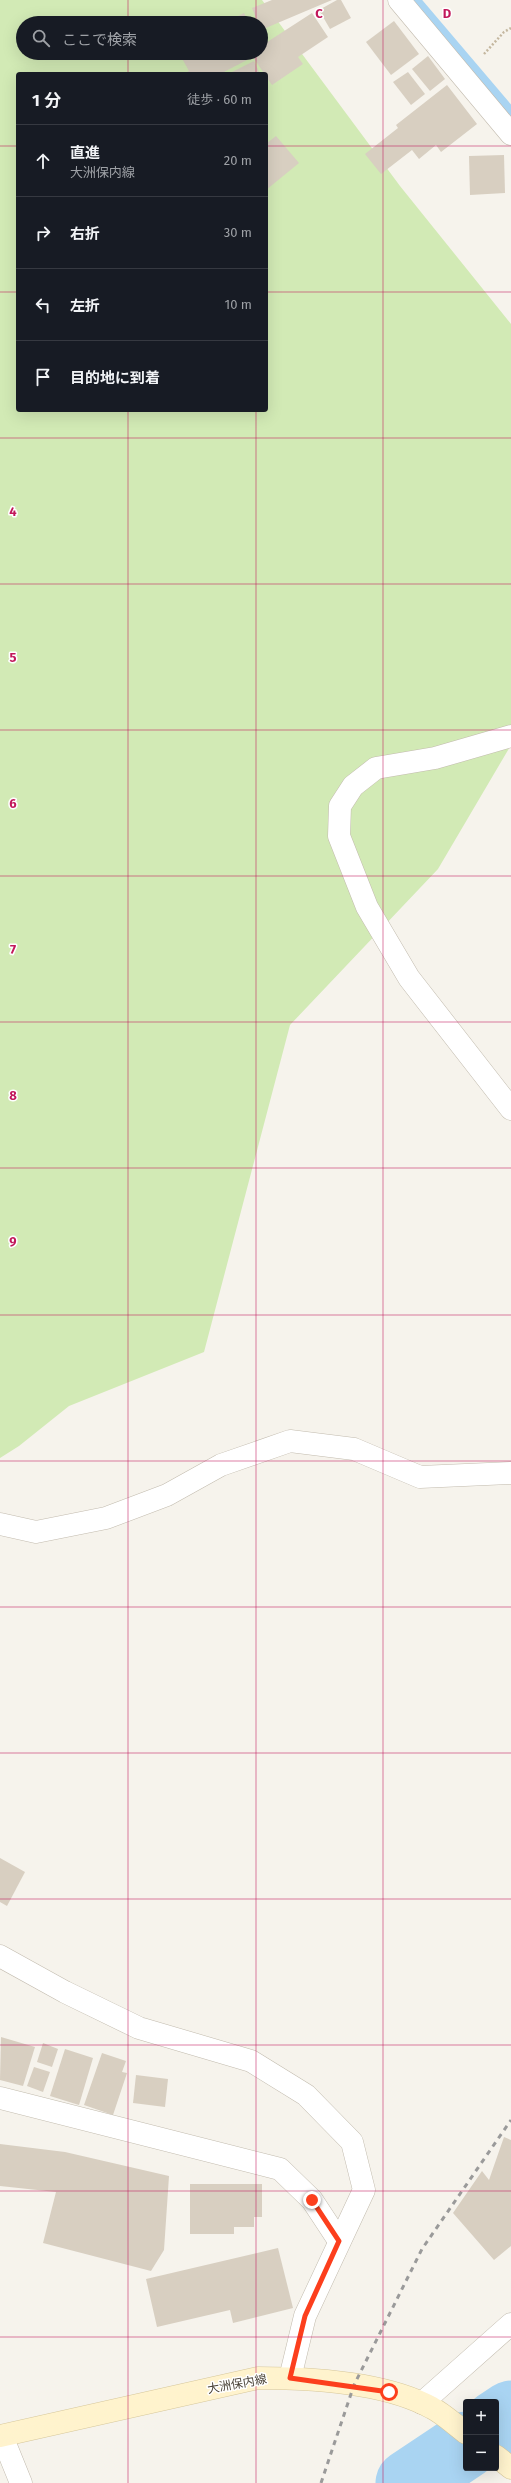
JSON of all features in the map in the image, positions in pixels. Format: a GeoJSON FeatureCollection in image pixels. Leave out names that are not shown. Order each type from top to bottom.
{"type":"FeatureCollection","features":[{"type":"Feature","properties":{"kind":"main road","name":"大洲保内線"},"geometry":{"type":"LineString","coordinates":[[1,2436],[258,2378],[290,2378],[382,2391],[427,2406],[463,2431]]}},
{"type":"Feature","properties":{"kind":"street"},"geometry":{"type":"LineString","coordinates":[[399,0],[511,134]]}},
{"type":"Feature","properties":{"kind":"street"},"geometry":{"type":"LineString","coordinates":[[511,736],[435,758],[376,768],[353,786],[340,806],[339,836],[367,907],[409,978],[511,1109]]}},
{"type":"Feature","properties":{"kind":"street"},"geometry":{"type":"LineString","coordinates":[[0,1524],[36,1532],[106,1518],[167,1495],[221,1465],[290,1441],[354,1449],[420,1477],[511,1473]]}},
{"type":"Feature","properties":{"kind":"street"},"geometry":{"type":"LineString","coordinates":[[0,1956],[65,1992],[139,2028],[251,2061],[306,2095],[352,2142],[364,2190],[305,2316],[290,2378]]}},
{"type":"Feature","properties":{"kind":"street"},"geometry":{"type":"LineString","coordinates":[[0,2098],[280,2169],[312,2200],[339,2241]]}},
{"type":"Feature","properties":{"kind":"street"},"geometry":{"type":"LineString","coordinates":[[427,2406],[511,2324]]}},
{"type":"Feature","properties":{"kind":"street"},"geometry":{"type":"LineString","coordinates":[[1,2436],[18,2477]]}},
{"type":"Feature","properties":{"kind":"path"},"geometry":{"type":"LineString","coordinates":[[463,77],[504,32],[511,28]]}},
{"type":"Feature","properties":{"kind":"green space"},"geometry":{"type":"Polygon","coordinates":[[[0,0],[262,0],[400,186],[511,324],[511,745],[438,869],[290,1025],[204,1352],[69,1406],[19,1446],[0,1458],[0,0]]]}},
{"type":"Feature","properties":{"kind":"building"},"geometry":{"type":"Polygon","coordinates":[[[272,0],[332,0],[268,27],[268,16],[255,16],[252,8],[272,0]]]}},
{"type":"Feature","properties":{"kind":"building"},"geometry":{"type":"Polygon","coordinates":[[[337,0],[341,0],[351,18],[330,29],[319,10],[337,0]]]}},
{"type":"Feature","properties":{"kind":"building"},"geometry":{"type":"Polygon","coordinates":[[[244,13],[246,16],[238,16],[244,13]]]}},
{"type":"Feature","properties":{"kind":"building"},"geometry":{"type":"Polygon","coordinates":[[[312,13],[328,37],[298,57],[303,64],[272,85],[268,79],[268,72],[263,72],[255,60],[268,60],[268,41],[312,13]]]}},
{"type":"Feature","properties":{"kind":"building"},"geometry":{"type":"Polygon","coordinates":[[[394,21],[419,54],[391,75],[366,42],[394,21]]]}},
{"type":"Feature","properties":{"kind":"building"},"geometry":{"type":"Polygon","coordinates":[[[428,56],[445,79],[430,91],[412,69],[428,56]]]}},
{"type":"Feature","properties":{"kind":"building"},"geometry":{"type":"Polygon","coordinates":[[[183,60],[247,60],[224,72],[187,72],[189,71],[183,60]]]}},
{"type":"Feature","properties":{"kind":"building"},"geometry":{"type":"Polygon","coordinates":[[[254,61],[259,72],[232,72],[254,61]]]}},
{"type":"Feature","properties":{"kind":"building"},"geometry":{"type":"Polygon","coordinates":[[[408,72],[425,94],[411,105],[393,82],[408,72]]]}},
{"type":"Feature","properties":{"kind":"building"},"geometry":{"type":"Polygon","coordinates":[[[447,85],[477,124],[441,152],[436,145],[419,159],[412,150],[381,174],[365,154],[398,128],[396,125],[447,85]]]}},
{"type":"Feature","properties":{"kind":"building"},"geometry":{"type":"Polygon","coordinates":[[[276,136],[299,163],[268,188],[268,142],[276,136]]]}},
{"type":"Feature","properties":{"kind":"building"},"geometry":{"type":"Polygon","coordinates":[[[504,155],[505,193],[470,195],[469,156],[504,155]]]}},
{"type":"Feature","properties":{"kind":"building"},"geometry":{"type":"Polygon","coordinates":[[[0,1858],[25,1872],[7,1906],[0,1902],[0,1858]]]}},
{"type":"Feature","properties":{"kind":"building"},"geometry":{"type":"Polygon","coordinates":[[[1,2037],[35,2047],[23,2086],[0,2080],[1,2037]]]}},
{"type":"Feature","properties":{"kind":"building"},"geometry":{"type":"Polygon","coordinates":[[[43,2043],[58,2049],[52,2067],[37,2062],[43,2043]]]}},
{"type":"Feature","properties":{"kind":"building"},"geometry":{"type":"Polygon","coordinates":[[[65,2049],[93,2058],[79,2105],[50,2096],[65,2049]]]}},
{"type":"Feature","properties":{"kind":"building"},"geometry":{"type":"Polygon","coordinates":[[[102,2053],[126,2061],[122,2072],[127,2073],[113,2115],[84,2105],[102,2053]]]}},
{"type":"Feature","properties":{"kind":"building"},"geometry":{"type":"Polygon","coordinates":[[[34,2067],[50,2072],[43,2092],[27,2086],[34,2067]]]}},
{"type":"Feature","properties":{"kind":"building"},"geometry":{"type":"Polygon","coordinates":[[[136,2075],[168,2079],[165,2107],[133,2103],[136,2075]]]}},
{"type":"Feature","properties":{"kind":"building"},"geometry":{"type":"Polygon","coordinates":[[[504,2137],[511,2140],[511,2246],[494,2260],[453,2213],[482,2171],[489,2180],[504,2137]]]}},
{"type":"Feature","properties":{"kind":"building"},"geometry":{"type":"Polygon","coordinates":[[[0,2144],[65,2152],[169,2176],[164,2250],[151,2271],[43,2243],[56,2192],[0,2186],[0,2144]]]}},
{"type":"Feature","properties":{"kind":"building"},"geometry":{"type":"Polygon","coordinates":[[[190,2184],[262,2184],[262,2217],[254,2217],[254,2227],[234,2227],[234,2234],[190,2234],[190,2184]]]}},
{"type":"Feature","properties":{"kind":"building"},"geometry":{"type":"Polygon","coordinates":[[[278,2248],[293,2308],[233,2323],[230,2310],[157,2327],[146,2279],[278,2248]]]}},
{"type":"Feature","properties":{"kind":"waterway"},"geometry":{"type":"LineString","coordinates":[[415,0],[511,113]]}},
{"type":"Feature","properties":{"kind":"waterway"},"geometry":{"type":"LineString","coordinates":[[499,2422],[511,2414]]}},
{"type":"Feature","properties":{"kind":"waterway"},"geometry":{"type":"LineString","coordinates":[[409,2483],[463,2447]]}},
{"type":"Feature","properties":{"kind":"railway"},"geometry":{"type":"LineString","coordinates":[[321,2483],[354,2385],[422,2249],[511,2120]]}},
{"type":"Feature","properties":{"kind":"route"},"geometry":{"type":"LineString","coordinates":[[312,2200],[339,2241],[305,2316],[290,2378],[354,2385],[389,2392]]}}]}
